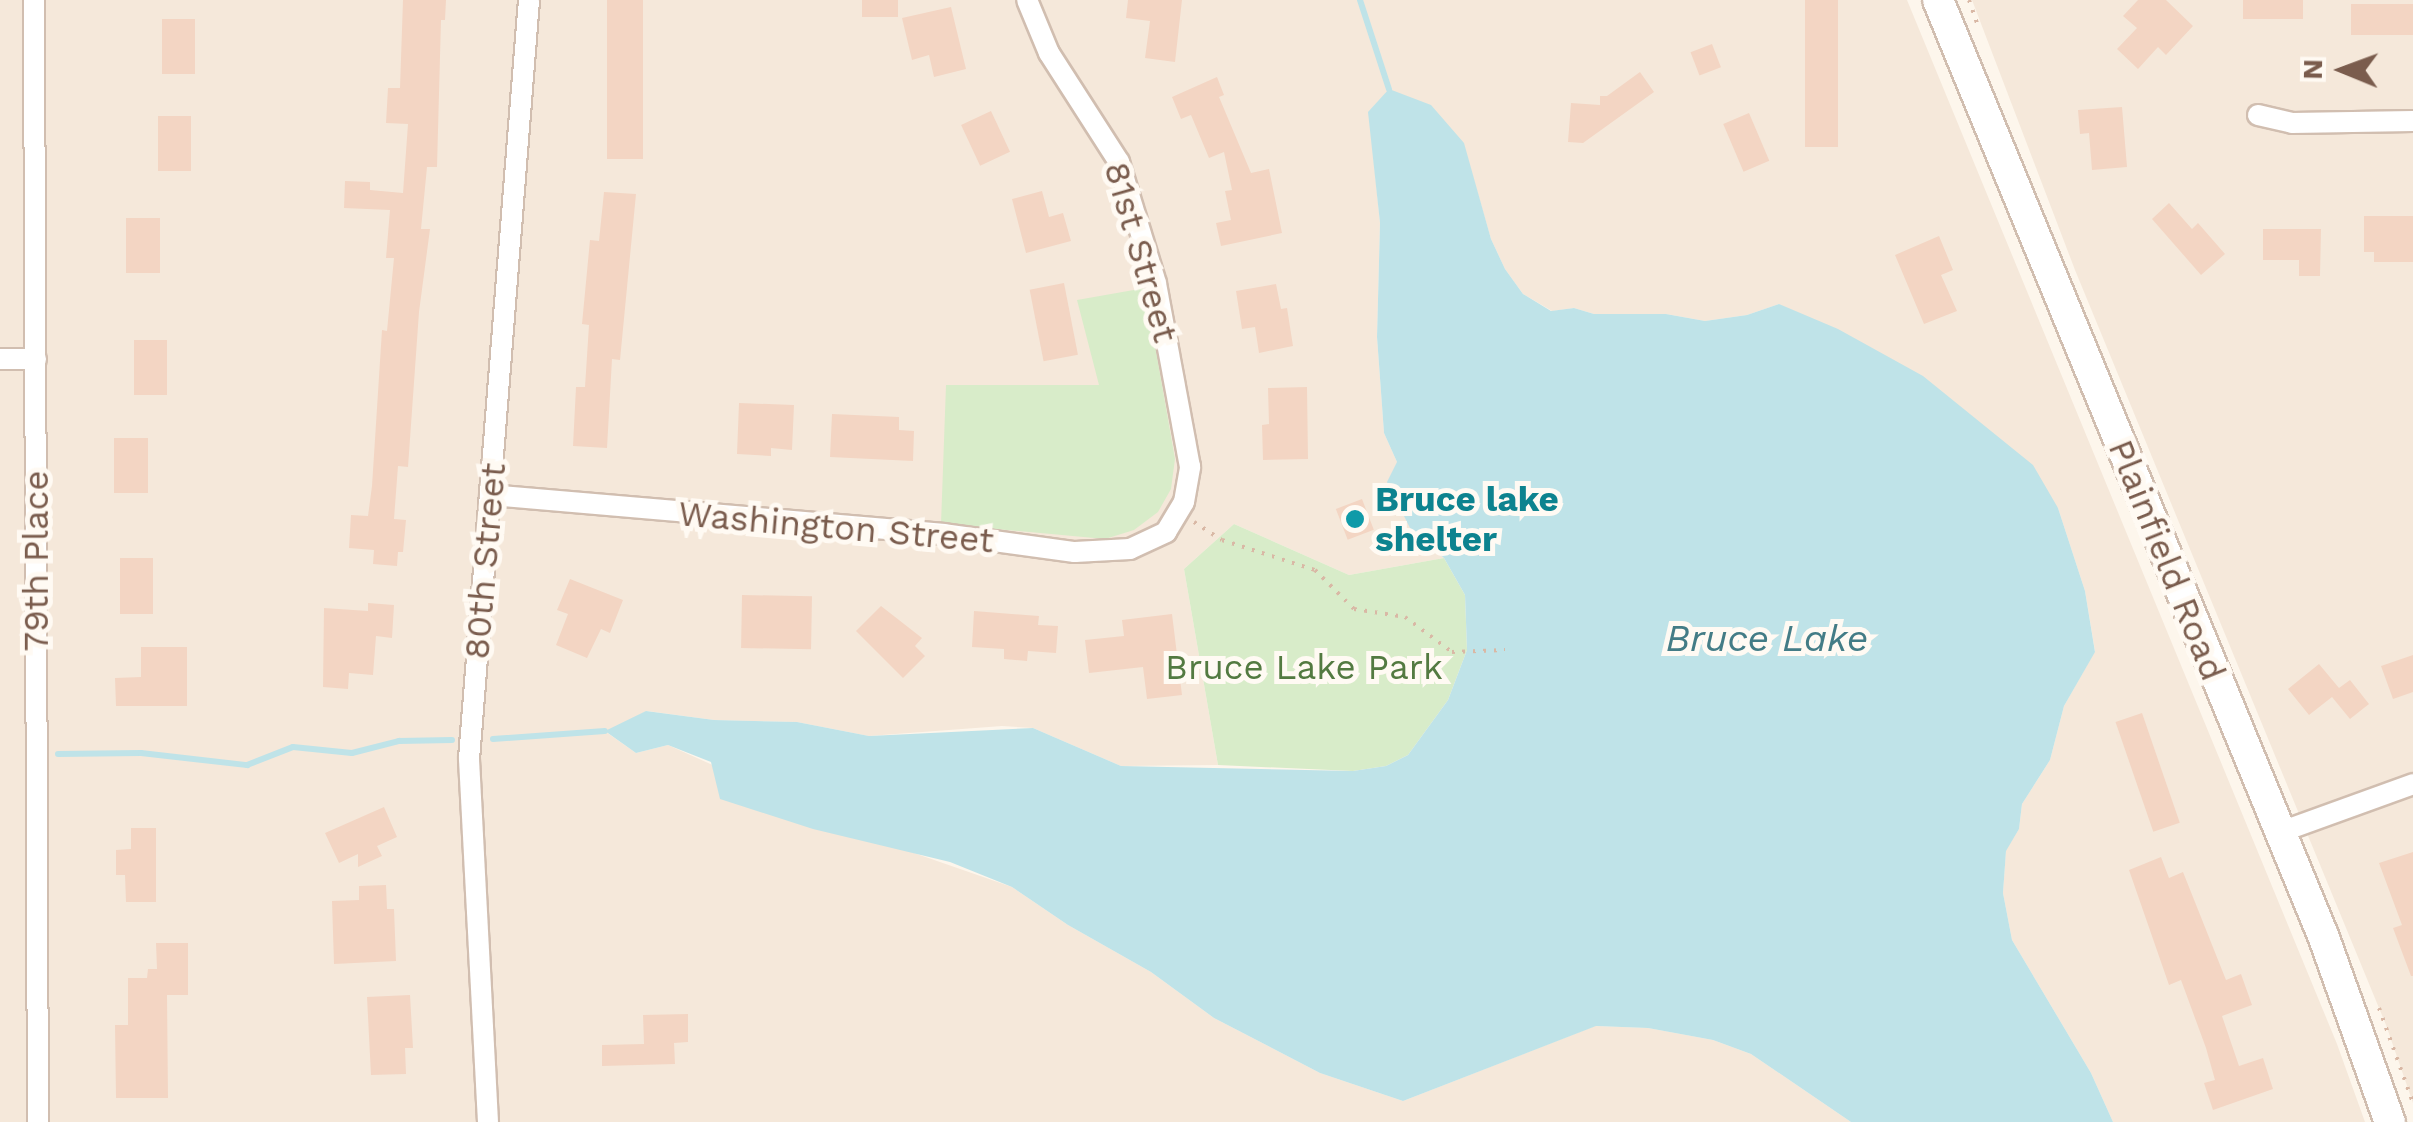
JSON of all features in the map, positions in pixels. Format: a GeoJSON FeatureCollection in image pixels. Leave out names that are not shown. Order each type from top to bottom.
{"type":"FeatureCollection","features":[{"type":"Feature","properties":{"kind":"main road","name":"Plainfield Road"},"geometry":{"type":"LineString","coordinates":[[1938,0],[2324,938],[2390,1122]]}},
{"type":"Feature","properties":{"kind":"street","name":"79th Place"},"geometry":{"type":"LineString","coordinates":[[34,0],[38,1122]]}},
{"type":"Feature","properties":{"kind":"street","name":"80th Street"},"geometry":{"type":"LineString","coordinates":[[488,1122],[469,759],[529,0]]}},
{"type":"Feature","properties":{"kind":"street","name":"81st Street"},"geometry":{"type":"LineString","coordinates":[[1027,0],[1049,53],[1112,150],[1133,199],[1156,283],[1186,431],[1189,482],[1176,517]]}},
{"type":"Feature","properties":{"kind":"street"},"geometry":{"type":"LineString","coordinates":[[2258,115],[2292,123],[2413,120]]}},
{"type":"Feature","properties":{"kind":"street"},"geometry":{"type":"LineString","coordinates":[[0,359],[36,359]]}},
{"type":"Feature","properties":{"kind":"street","name":"Washington Street"},"geometry":{"type":"LineString","coordinates":[[490,495],[943,534],[1075,552],[1130,548],[1152,541],[1176,517]]}},
{"type":"Feature","properties":{"kind":"street"},"geometry":{"type":"LineString","coordinates":[[2278,833],[2413,784]]}},
{"type":"Feature","properties":{"kind":"path"},"geometry":{"type":"LineString","coordinates":[[1176,517],[1222,540],[1315,570],[1346,604],[1367,614],[1405,617],[1452,652],[1505,650]]}},
{"type":"Feature","properties":{"kind":"shaded area"},"geometry":{"type":"Polygon","coordinates":[[[0,0],[1907,0],[2337,1044],[2365,1122],[2113,1122],[2091,1073],[2012,940],[2003,893],[2006,850],[2019,829],[2022,804],[2050,760],[2064,706],[2095,651],[2085,591],[2058,508],[1779,304],[1747,315],[1705,321],[1666,314],[1594,314],[1574,308],[1552,311],[1523,294],[1505,269],[1491,239],[1463,143],[1369,113],[1380,223],[1377,337],[1384,433],[1397,462],[1411,530],[1444,558],[1349,575],[1234,524],[1184,569],[1218,765],[1121,766],[1033,728],[1002,726],[869,736],[797,722],[714,720],[647,711],[606,732],[636,753],[668,745],[891,845],[1012,887],[1068,925],[1151,972],[1214,1018],[1320,1073],[1403,1101],[1595,1026],[1648,1028],[1713,1040],[1751,1054],[1851,1122],[0,1122],[0,0]]]}},
{"type":"Feature","properties":{"kind":"shaded area"},"geometry":{"type":"Polygon","coordinates":[[[1972,0],[2413,0],[2413,1103],[2386,1025],[2075,270],[1972,0]]]}},
{"type":"Feature","properties":{"kind":"green space"},"geometry":{"type":"Polygon","coordinates":[[[1145,288],[1175,459],[1171,489],[1158,512],[1134,530],[1105,539],[941,524],[946,385],[1099,385],[1077,300],[1145,288]]]}},
{"type":"Feature","properties":{"kind":"green space","name":"Bruce Lake Park"},"geometry":{"type":"Polygon","coordinates":[[[1234,524],[1349,575],[1444,558],[1465,595],[1467,650],[1448,700],[1408,755],[1386,766],[1353,771],[1218,765],[1184,569],[1234,524]]]}},
{"type":"Feature","properties":{"kind":"water","name":"Bruce Lake"},"geometry":{"type":"Polygon","coordinates":[[[1389,89],[1431,105],[1464,143],[1491,239],[1505,269],[1523,294],[1551,311],[1574,308],[1594,314],[1666,314],[1705,321],[1747,315],[1779,304],[1838,329],[1923,376],[2033,465],[2058,508],[2085,591],[2095,652],[2064,706],[2050,760],[2022,804],[2019,829],[2006,851],[2003,893],[2012,940],[2091,1073],[2113,1122],[1851,1122],[1751,1054],[1713,1040],[1648,1028],[1596,1026],[1403,1101],[1320,1073],[1214,1018],[1151,972],[1068,925],[1012,887],[950,862],[813,829],[720,799],[711,762],[668,745],[636,753],[605,731],[646,711],[714,720],[797,722],[869,736],[1033,728],[1121,766],[1353,771],[1386,766],[1408,755],[1448,700],[1467,650],[1465,595],[1444,558],[1411,530],[1387,482],[1397,462],[1384,433],[1377,337],[1380,223],[1368,112],[1389,89]]]}},
{"type":"Feature","properties":{"kind":"building"},"geometry":{"type":"Polygon","coordinates":[[[403,0],[446,0],[445,20],[441,20],[437,167],[427,167],[421,229],[430,229],[419,312],[408,467],[398,466],[394,519],[406,520],[403,552],[398,552],[397,566],[373,564],[374,550],[349,548],[351,515],[368,516],[372,486],[382,330],[387,331],[394,258],[386,258],[390,210],[344,208],[345,181],[370,182],[370,190],[403,193],[408,124],[386,123],[388,88],[400,88],[403,0]]]}},
{"type":"Feature","properties":{"kind":"building"},"geometry":{"type":"Polygon","coordinates":[[[607,0],[643,0],[643,159],[607,159],[607,0]]]}},
{"type":"Feature","properties":{"kind":"building"},"geometry":{"type":"Polygon","coordinates":[[[862,0],[898,0],[898,17],[862,17],[862,0]]]}},
{"type":"Feature","properties":{"kind":"building"},"geometry":{"type":"Polygon","coordinates":[[[1128,0],[1182,0],[1175,62],[1145,58],[1150,21],[1126,18],[1128,0]]]}},
{"type":"Feature","properties":{"kind":"building"},"geometry":{"type":"Polygon","coordinates":[[[1805,0],[1838,0],[1838,147],[1805,147],[1805,0]]]}},
{"type":"Feature","properties":{"kind":"building"},"geometry":{"type":"Polygon","coordinates":[[[2138,0],[2166,0],[2193,26],[2166,55],[2158,47],[2138,69],[2117,49],[2137,28],[2123,16],[2138,0]]]}},
{"type":"Feature","properties":{"kind":"building"},"geometry":{"type":"Polygon","coordinates":[[[2243,0],[2303,0],[2303,19],[2243,19],[2243,0]]]}},
{"type":"Feature","properties":{"kind":"building"},"geometry":{"type":"Polygon","coordinates":[[[2351,4],[2413,4],[2413,35],[2351,35],[2351,4]]]}},
{"type":"Feature","properties":{"kind":"building"},"geometry":{"type":"Polygon","coordinates":[[[951,7],[966,69],[934,77],[929,55],[912,60],[902,18],[951,7]]]}},
{"type":"Feature","properties":{"kind":"building"},"geometry":{"type":"Polygon","coordinates":[[[162,19],[195,19],[195,74],[162,74],[162,19]]]}},
{"type":"Feature","properties":{"kind":"building"},"geometry":{"type":"Polygon","coordinates":[[[1712,44],[1721,67],[1699,76],[1691,52],[1712,44]]]}},
{"type":"Feature","properties":{"kind":"building"},"geometry":{"type":"Polygon","coordinates":[[[1640,72],[1654,92],[1583,143],[1568,142],[1571,103],[1600,105],[1600,96],[1607,96],[1640,72]]]}},
{"type":"Feature","properties":{"kind":"building"},"geometry":{"type":"Polygon","coordinates":[[[1217,77],[1224,95],[1219,97],[1251,173],[1269,169],[1282,233],[1221,246],[1216,223],[1231,220],[1225,191],[1232,190],[1224,152],[1209,158],[1191,115],[1181,119],[1172,97],[1217,77]]]}},
{"type":"Feature","properties":{"kind":"building"},"geometry":{"type":"Polygon","coordinates":[[[2122,107],[2127,167],[2092,170],[2089,133],[2080,134],[2078,110],[2122,107]]]}},
{"type":"Feature","properties":{"kind":"building"},"geometry":{"type":"Polygon","coordinates":[[[991,111],[1010,152],[980,166],[961,125],[991,111]]]}},
{"type":"Feature","properties":{"kind":"building"},"geometry":{"type":"Polygon","coordinates":[[[1749,113],[1769,161],[1744,172],[1723,124],[1749,113]]]}},
{"type":"Feature","properties":{"kind":"building"},"geometry":{"type":"Polygon","coordinates":[[[158,116],[191,116],[191,171],[158,171],[158,116]]]}},
{"type":"Feature","properties":{"kind":"building"},"geometry":{"type":"Polygon","coordinates":[[[1042,191],[1049,217],[1063,213],[1071,241],[1026,253],[1012,199],[1042,191]]]}},
{"type":"Feature","properties":{"kind":"building"},"geometry":{"type":"Polygon","coordinates":[[[604,192],[636,194],[620,360],[612,359],[607,448],[573,446],[576,387],[585,387],[589,325],[582,324],[590,240],[599,241],[604,192]]]}},
{"type":"Feature","properties":{"kind":"building"},"geometry":{"type":"Polygon","coordinates":[[[2169,203],[2192,229],[2198,223],[2225,254],[2201,275],[2152,219],[2169,203]]]}},
{"type":"Feature","properties":{"kind":"building"},"geometry":{"type":"Polygon","coordinates":[[[2364,216],[2413,216],[2413,262],[2374,262],[2374,252],[2364,252],[2364,216]]]}},
{"type":"Feature","properties":{"kind":"building"},"geometry":{"type":"Polygon","coordinates":[[[126,218],[160,218],[160,273],[126,273],[126,218]]]}},
{"type":"Feature","properties":{"kind":"building"},"geometry":{"type":"Polygon","coordinates":[[[2263,229],[2321,229],[2320,276],[2299,276],[2299,260],[2263,260],[2263,229]]]}},
{"type":"Feature","properties":{"kind":"building"},"geometry":{"type":"Polygon","coordinates":[[[1939,236],[1953,270],[1941,275],[1957,311],[1924,324],[1895,255],[1939,236]]]}},
{"type":"Feature","properties":{"kind":"building"},"geometry":{"type":"Polygon","coordinates":[[[1064,283],[1078,355],[1044,361],[1030,290],[1064,283]]]}},
{"type":"Feature","properties":{"kind":"building"},"geometry":{"type":"Polygon","coordinates":[[[1276,284],[1281,309],[1287,308],[1293,346],[1259,353],[1255,327],[1242,329],[1236,291],[1276,284]]]}},
{"type":"Feature","properties":{"kind":"building"},"geometry":{"type":"Polygon","coordinates":[[[134,340],[167,340],[167,395],[134,395],[134,340]]]}},
{"type":"Feature","properties":{"kind":"building"},"geometry":{"type":"Polygon","coordinates":[[[1307,387],[1308,459],[1263,460],[1262,425],[1269,424],[1268,388],[1307,387]]]}},
{"type":"Feature","properties":{"kind":"building"},"geometry":{"type":"Polygon","coordinates":[[[739,403],[794,405],[792,450],[771,448],[771,456],[737,454],[739,403]]]}},
{"type":"Feature","properties":{"kind":"building"},"geometry":{"type":"Polygon","coordinates":[[[832,414],[899,417],[899,430],[914,431],[913,461],[830,457],[832,414]]]}},
{"type":"Feature","properties":{"kind":"building"},"geometry":{"type":"Polygon","coordinates":[[[114,438],[148,438],[148,493],[114,493],[114,438]]]}},
{"type":"Feature","properties":{"kind":"building","name":"Bruce lake shelter"},"geometry":{"type":"Polygon","coordinates":[[[1362,499],[1374,530],[1348,540],[1336,509],[1362,499]]]}},
{"type":"Feature","properties":{"kind":"building"},"geometry":{"type":"Polygon","coordinates":[[[120,558],[153,558],[153,614],[120,614],[120,558]]]}},
{"type":"Feature","properties":{"kind":"building"},"geometry":{"type":"Polygon","coordinates":[[[570,579],[623,600],[610,633],[601,629],[587,658],[556,645],[568,614],[557,610],[570,579]]]}},
{"type":"Feature","properties":{"kind":"building"},"geometry":{"type":"Polygon","coordinates":[[[742,595],[812,596],[811,649],[741,648],[742,595]]]}},
{"type":"Feature","properties":{"kind":"building"},"geometry":{"type":"Polygon","coordinates":[[[368,603],[394,605],[392,638],[376,636],[373,675],[349,673],[348,689],[323,687],[324,608],[368,611],[368,603]]]}},
{"type":"Feature","properties":{"kind":"building"},"geometry":{"type":"Polygon","coordinates":[[[881,606],[922,638],[915,646],[925,656],[903,678],[856,631],[881,606]]]}},
{"type":"Feature","properties":{"kind":"building"},"geometry":{"type":"Polygon","coordinates":[[[974,611],[1039,616],[1038,625],[1058,626],[1056,653],[1028,651],[1027,661],[1004,659],[1004,649],[972,647],[974,611]]]}},
{"type":"Feature","properties":{"kind":"building"},"geometry":{"type":"Polygon","coordinates":[[[1172,614],[1182,695],[1147,699],[1143,667],[1089,673],[1085,640],[1124,636],[1122,620],[1172,614]]]}},
{"type":"Feature","properties":{"kind":"building"},"geometry":{"type":"Polygon","coordinates":[[[141,647],[187,647],[187,706],[116,706],[115,678],[141,677],[141,647]]]}},
{"type":"Feature","properties":{"kind":"building"},"geometry":{"type":"Polygon","coordinates":[[[2413,655],[2413,692],[2393,699],[2381,666],[2413,655]]]}},
{"type":"Feature","properties":{"kind":"building"},"geometry":{"type":"Polygon","coordinates":[[[2319,664],[2339,688],[2350,680],[2369,704],[2350,719],[2332,697],[2309,715],[2288,689],[2319,664]]]}},
{"type":"Feature","properties":{"kind":"building"},"geometry":{"type":"Polygon","coordinates":[[[2142,713],[2180,823],[2153,832],[2116,722],[2142,713]]]}},
{"type":"Feature","properties":{"kind":"building"},"geometry":{"type":"Polygon","coordinates":[[[384,807],[397,837],[377,846],[382,856],[358,867],[358,854],[339,863],[325,833],[384,807]]]}},
{"type":"Feature","properties":{"kind":"building"},"geometry":{"type":"Polygon","coordinates":[[[131,828],[156,828],[156,902],[126,902],[125,875],[116,875],[116,850],[131,849],[131,828]]]}},
{"type":"Feature","properties":{"kind":"building"},"geometry":{"type":"Polygon","coordinates":[[[2413,852],[2411,976],[2393,928],[2402,925],[2379,863],[2413,852]]]}},
{"type":"Feature","properties":{"kind":"building"},"geometry":{"type":"Polygon","coordinates":[[[2161,857],[2169,878],[2183,872],[2226,980],[2241,974],[2252,1005],[2222,1016],[2239,1066],[2263,1058],[2273,1089],[2213,1110],[2204,1083],[2215,1080],[2206,1048],[2181,980],[2169,985],[2129,870],[2161,857]]]}},
{"type":"Feature","properties":{"kind":"building"},"geometry":{"type":"Polygon","coordinates":[[[386,885],[387,909],[394,909],[396,961],[334,964],[332,901],[359,900],[359,886],[386,885]]]}},
{"type":"Feature","properties":{"kind":"building"},"geometry":{"type":"Polygon","coordinates":[[[156,943],[188,943],[188,995],[167,995],[168,1098],[116,1098],[115,1025],[128,1025],[128,978],[147,978],[148,969],[157,969],[156,943]]]}},
{"type":"Feature","properties":{"kind":"building"},"geometry":{"type":"Polygon","coordinates":[[[410,995],[413,1048],[405,1048],[406,1074],[371,1075],[367,997],[410,995]]]}},
{"type":"Feature","properties":{"kind":"building"},"geometry":{"type":"Polygon","coordinates":[[[688,1014],[688,1042],[674,1043],[675,1064],[602,1066],[602,1045],[644,1044],[643,1015],[688,1014]]]}},
{"type":"Feature","properties":{"kind":"waterway"},"geometry":{"type":"LineString","coordinates":[[1360,0],[1389,89]]}},
{"type":"Feature","properties":{"kind":"waterway"},"geometry":{"type":"LineString","coordinates":[[493,739],[605,731]]}},
{"type":"Feature","properties":{"kind":"waterway"},"geometry":{"type":"LineString","coordinates":[[58,754],[141,753],[247,765],[293,747],[352,753],[399,741],[452,740]]}},
{"type":"Feature","properties":{"kind":"place","name":"Bruce lake shelter"},"geometry":{"type":"Point","coordinates":[1355,519]}}]}
